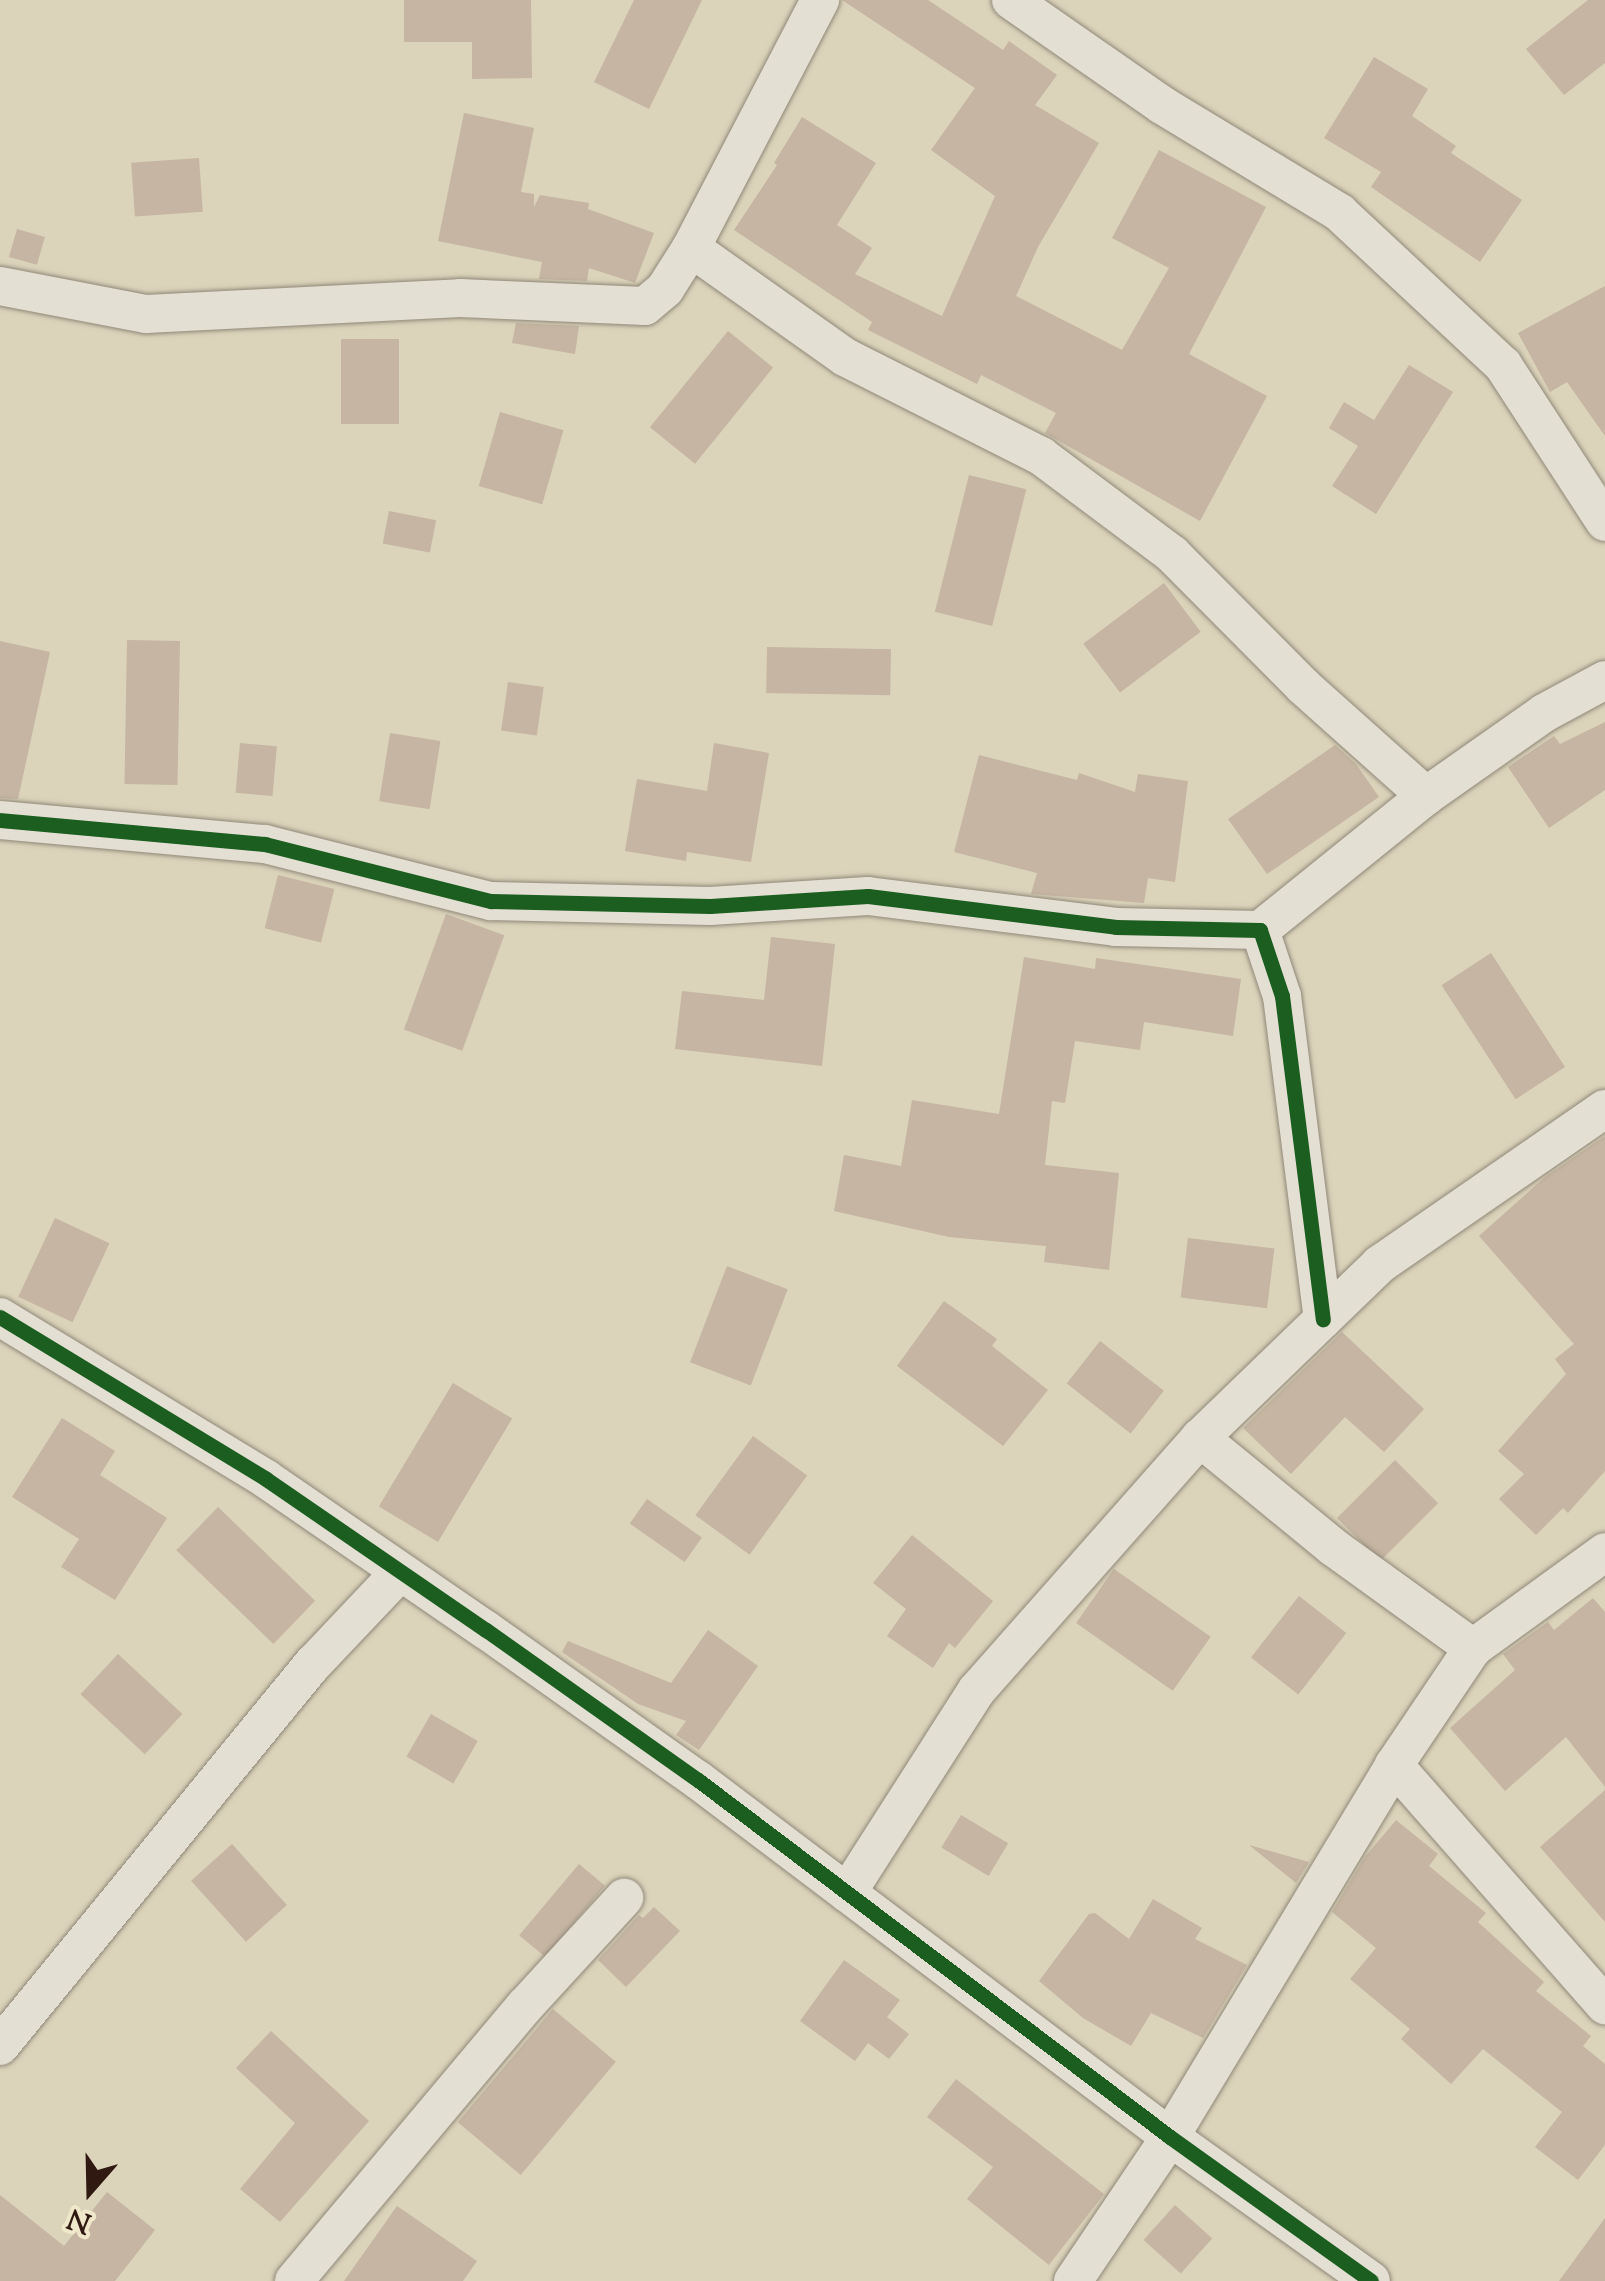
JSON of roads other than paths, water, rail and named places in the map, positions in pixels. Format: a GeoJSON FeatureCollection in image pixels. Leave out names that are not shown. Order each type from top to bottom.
{"type":"FeatureCollection","features":[{"type":"Feature","properties":{"kind":"street"},"geometry":{"type":"LineString","coordinates":[[0,286],[146,314],[460,298],[618,308],[645,306],[666,289],[691,248],[820,0]]}},
{"type":"Feature","properties":{"kind":"street"},"geometry":{"type":"LineString","coordinates":[[1012,0],[1162,105],[1340,212],[1503,365],[1605,522]]}},
{"type":"Feature","properties":{"kind":"street"},"geometry":{"type":"LineString","coordinates":[[691,248],[845,357],[1056,467],[1172,554],[1303,686],[1426,796]]}},
{"type":"Feature","properties":{"kind":"street"},"geometry":{"type":"LineString","coordinates":[[0,820],[264,844],[491,901],[710,906],[868,896],[1116,927],[1260,930],[1426,796],[1544,713],[1605,680]]}},
{"type":"Feature","properties":{"kind":"street"},"geometry":{"type":"LineString","coordinates":[[1260,930],[1282,996],[1323,1319]]}},
{"type":"Feature","properties":{"kind":"street"},"geometry":{"type":"LineString","coordinates":[[848,1893],[977,1690],[1200,1438],[1380,1264],[1605,1109]]}},
{"type":"Feature","properties":{"kind":"street"},"geometry":{"type":"LineString","coordinates":[[0,1317],[266,1479],[698,1780],[1170,2137],[1371,2281]]}},
{"type":"Feature","properties":{"kind":"street"},"geometry":{"type":"LineString","coordinates":[[1200,1438],[1333,1546],[1473,1648]]}},
{"type":"Feature","properties":{"kind":"street"},"geometry":{"type":"LineString","coordinates":[[1074,2281],[1170,2137],[1394,1765],[1473,1648],[1602,1559]]}},
{"type":"Feature","properties":{"kind":"street"},"geometry":{"type":"LineString","coordinates":[[0,2046],[314,1663],[400,1572]]}},
{"type":"Feature","properties":{"kind":"street"},"geometry":{"type":"LineString","coordinates":[[1394,1765],[1605,2005]]}},
{"type":"Feature","properties":{"kind":"street"},"geometry":{"type":"LineString","coordinates":[[294,2281],[525,2006],[624,1898]]}}]}
